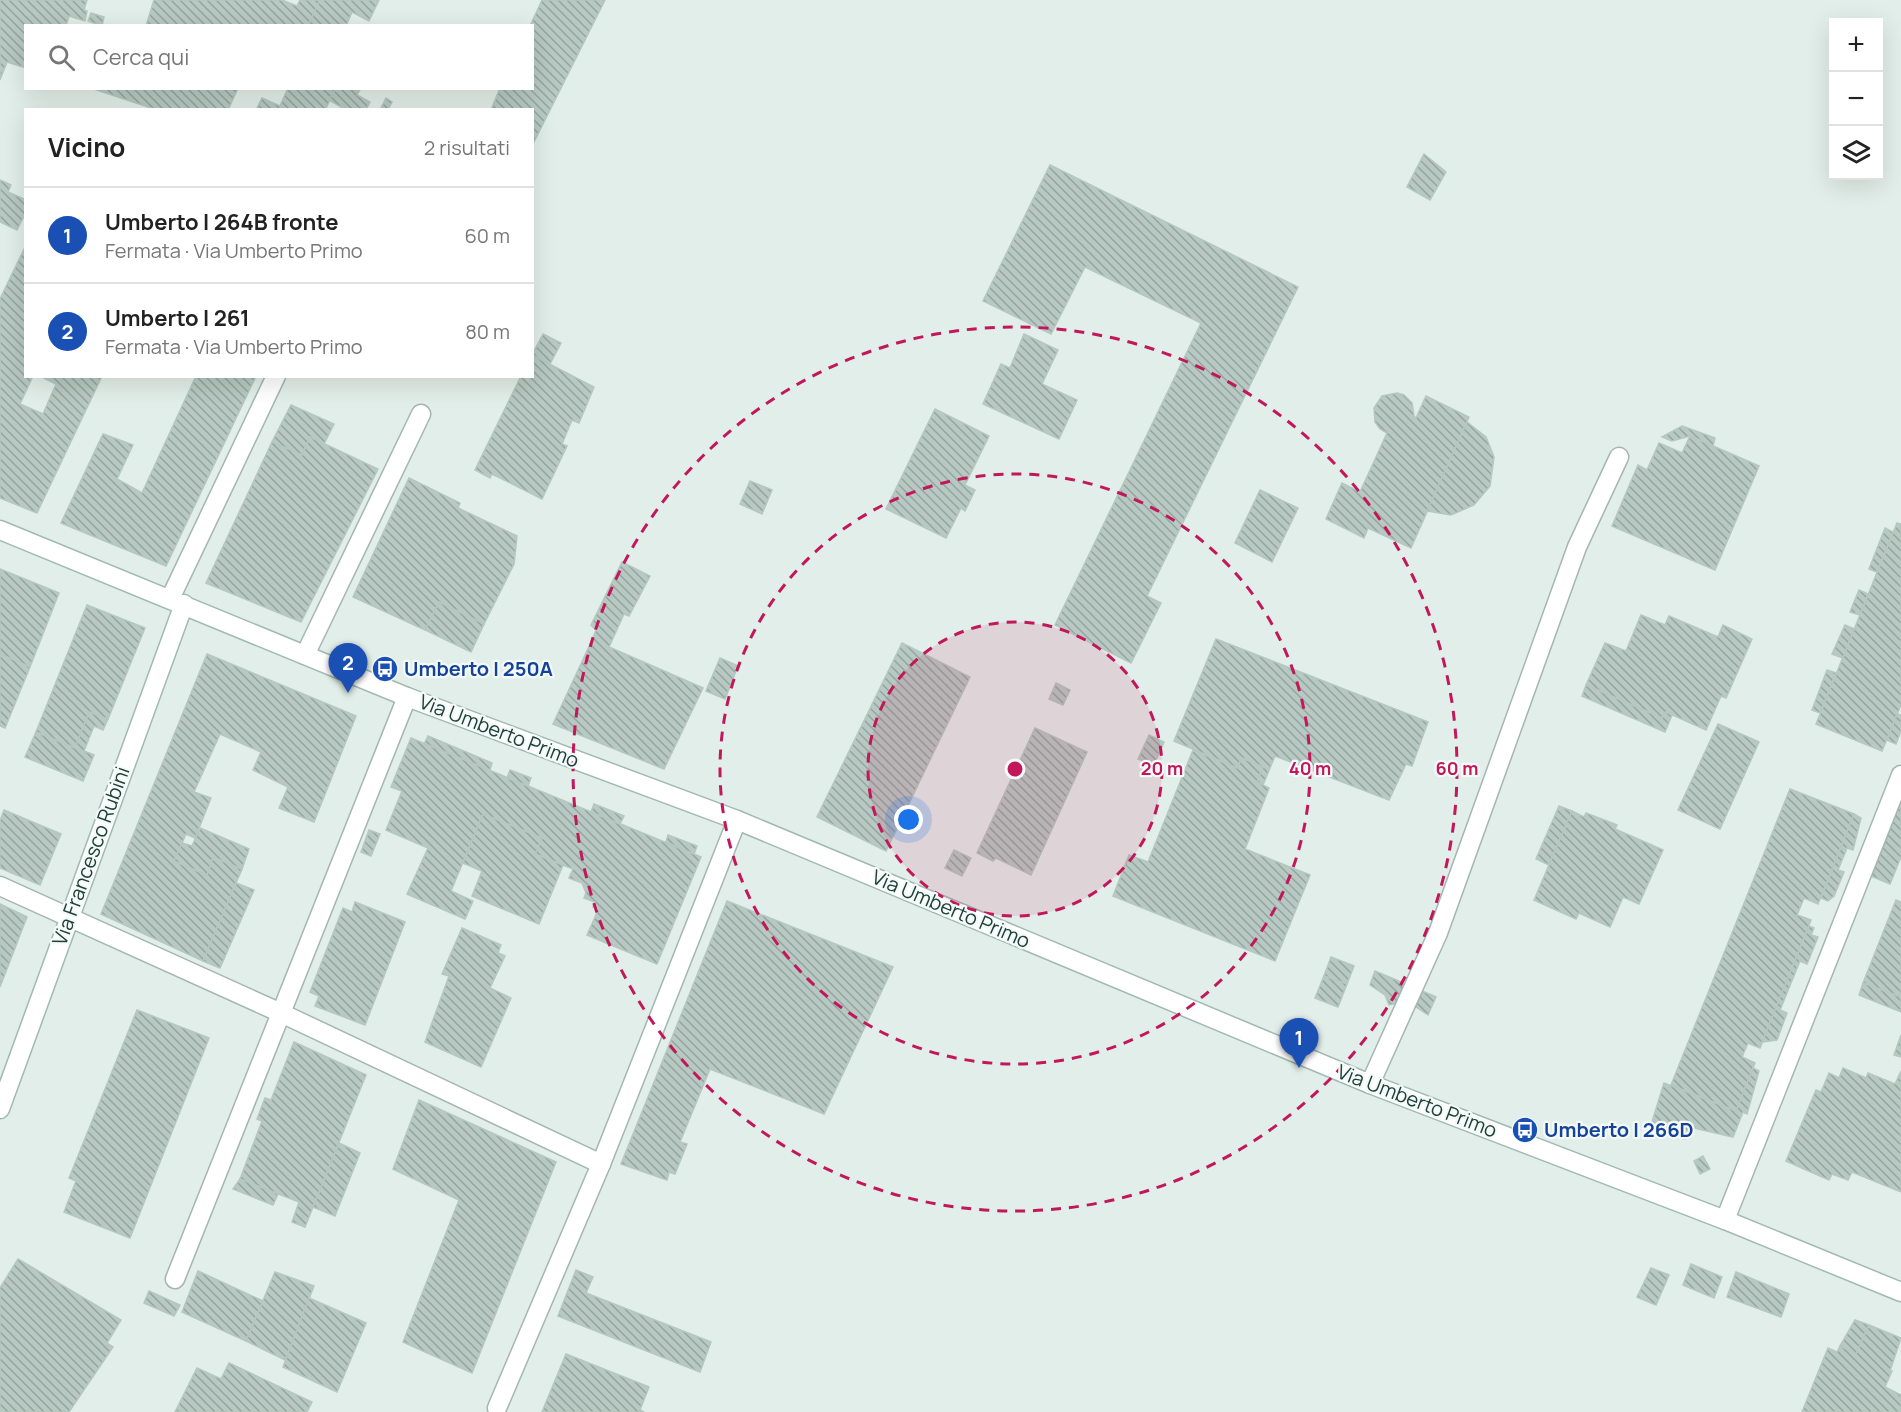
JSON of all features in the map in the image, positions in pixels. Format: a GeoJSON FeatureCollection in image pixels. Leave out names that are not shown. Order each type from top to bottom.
{"type":"FeatureCollection","features":[{"type":"Feature","properties":{"kind":"street","name":"Via Francesco Rubini"},"geometry":{"type":"LineString","coordinates":[[0,1109],[177,601],[275,378]]}},
{"type":"Feature","properties":{"kind":"street"},"geometry":{"type":"LineString","coordinates":[[305,655],[421,414]]}},
{"type":"Feature","properties":{"kind":"street"},"geometry":{"type":"LineString","coordinates":[[1370,1084],[1438,933],[1577,547],[1619,457]]}},
{"type":"Feature","properties":{"kind":"street","name":"Via Umberto Primo"},"geometry":{"type":"LineString","coordinates":[[0,530],[406,697],[737,820],[1370,1084],[1900,1289]]}},
{"type":"Feature","properties":{"kind":"street"},"geometry":{"type":"LineString","coordinates":[[175,1279],[406,697]]}},
{"type":"Feature","properties":{"kind":"street"},"geometry":{"type":"LineString","coordinates":[[1725,1220],[1901,776]]}},
{"type":"Feature","properties":{"kind":"street"},"geometry":{"type":"LineString","coordinates":[[497,1408],[601,1164],[737,820]]}},
{"type":"Feature","properties":{"kind":"street"},"geometry":{"type":"LineString","coordinates":[[0,886],[281,1012],[601,1164]]}},
{"type":"Feature","properties":{"kind":"building"},"geometry":{"type":"Polygon","coordinates":[[[0,0],[87,0],[84,10],[87,11],[85,21],[69,16],[67,24],[24,24],[24,67],[7,62],[0,80],[0,0]]]}},
{"type":"Feature","properties":{"kind":"building"},"geometry":{"type":"Polygon","coordinates":[[[154,0],[282,0],[297,6],[300,0],[320,0],[309,24],[147,24],[154,0]]]}},
{"type":"Feature","properties":{"kind":"building"},"geometry":{"type":"Polygon","coordinates":[[[320,0],[379,0],[369,21],[352,12],[347,24],[309,24],[320,0]]]}},
{"type":"Feature","properties":{"kind":"building"},"geometry":{"type":"Polygon","coordinates":[[[542,0],[605,0],[534,142],[534,108],[492,108],[499,90],[534,90],[534,24],[531,24],[542,0]]]}},
{"type":"Feature","properties":{"kind":"building"},"geometry":{"type":"Polygon","coordinates":[[[91,13],[104,17],[102,24],[88,21],[91,13]]]}},
{"type":"Feature","properties":{"kind":"building"},"geometry":{"type":"Polygon","coordinates":[[[97,90],[237,90],[229,108],[151,108],[97,90]]]}},
{"type":"Feature","properties":{"kind":"building"},"geometry":{"type":"Polygon","coordinates":[[[287,90],[335,90],[326,108],[257,108],[262,98],[280,106],[287,90]]]}},
{"type":"Feature","properties":{"kind":"building"},"geometry":{"type":"Polygon","coordinates":[[[335,90],[360,90],[357,95],[370,102],[367,108],[343,108],[329,100],[335,90]]]}},
{"type":"Feature","properties":{"kind":"building"},"geometry":{"type":"Polygon","coordinates":[[[386,98],[392,102],[389,108],[381,108],[386,98]]]}},
{"type":"Feature","properties":{"kind":"building"},"geometry":{"type":"Polygon","coordinates":[[[1424,154],[1446,172],[1430,200],[1407,187],[1424,154]]]}},
{"type":"Feature","properties":{"kind":"building"},"geometry":{"type":"Polygon","coordinates":[[[1050,165],[1298,287],[1147,596],[1161,603],[1131,663],[1055,625],[1201,323],[1085,267],[1051,334],[983,301],[1050,165]]]}},
{"type":"Feature","properties":{"kind":"building"},"geometry":{"type":"Polygon","coordinates":[[[0,180],[11,185],[8,192],[24,199],[24,216],[17,230],[0,222],[0,180]]]}},
{"type":"Feature","properties":{"kind":"building"},"geometry":{"type":"Polygon","coordinates":[[[24,249],[24,378],[32,378],[20,404],[43,414],[56,384],[44,378],[101,378],[37,513],[0,498],[0,299],[24,249]]]}},
{"type":"Feature","properties":{"kind":"building"},"geometry":{"type":"Polygon","coordinates":[[[543,334],[561,343],[550,364],[534,356],[534,351],[543,334]]]}},
{"type":"Feature","properties":{"kind":"building"},"geometry":{"type":"Polygon","coordinates":[[[1024,334],[1058,350],[1042,384],[1077,400],[1059,439],[983,404],[1001,364],[1010,368],[1024,334]]]}},
{"type":"Feature","properties":{"kind":"building"},"geometry":{"type":"Polygon","coordinates":[[[534,356],[594,387],[579,423],[572,420],[562,444],[567,446],[542,499],[492,474],[490,478],[475,470],[520,378],[534,378],[534,356]]]}},
{"type":"Feature","properties":{"kind":"building"},"geometry":{"type":"Polygon","coordinates":[[[195,378],[255,378],[166,566],[61,523],[103,434],[133,445],[117,479],[142,493],[195,378]]]}},
{"type":"Feature","properties":{"kind":"building"},"geometry":{"type":"Polygon","coordinates":[[[1397,393],[1404,395],[1412,403],[1416,418],[1426,396],[1469,417],[1411,548],[1368,528],[1364,538],[1326,519],[1342,483],[1360,492],[1387,433],[1375,422],[1374,408],[1382,396],[1397,393]]]}},
{"type":"Feature","properties":{"kind":"building"},"geometry":{"type":"Polygon","coordinates":[[[291,405],[334,424],[324,444],[310,437],[302,455],[272,442],[291,405]]]}},
{"type":"Feature","properties":{"kind":"building"},"geometry":{"type":"Polygon","coordinates":[[[935,409],[989,436],[965,485],[975,490],[965,511],[961,508],[946,538],[886,509],[935,409]]]}},
{"type":"Feature","properties":{"kind":"building"},"geometry":{"type":"Polygon","coordinates":[[[1467,422],[1486,437],[1494,457],[1490,486],[1474,505],[1451,515],[1427,511],[1467,422]]]}},
{"type":"Feature","properties":{"kind":"building"},"geometry":{"type":"Polygon","coordinates":[[[1682,426],[1715,438],[1713,446],[1690,436],[1672,441],[1662,437],[1682,426]]]}},
{"type":"Feature","properties":{"kind":"building"},"geometry":{"type":"Polygon","coordinates":[[[1690,436],[1759,466],[1715,570],[1612,526],[1638,465],[1647,470],[1659,443],[1682,453],[1690,436]]]}},
{"type":"Feature","properties":{"kind":"building"},"geometry":{"type":"Polygon","coordinates":[[[310,437],[378,469],[301,622],[206,583],[272,442],[302,455],[310,437]]]}},
{"type":"Feature","properties":{"kind":"building"},"geometry":{"type":"Polygon","coordinates":[[[409,478],[460,503],[458,508],[517,536],[514,564],[484,624],[439,602],[425,630],[353,597],[409,478]]]}},
{"type":"Feature","properties":{"kind":"building"},"geometry":{"type":"Polygon","coordinates":[[[750,481],[772,490],[762,514],[740,504],[750,481]]]}},
{"type":"Feature","properties":{"kind":"building"},"geometry":{"type":"Polygon","coordinates":[[[1260,490],[1298,508],[1272,562],[1235,543],[1260,490]]]}},
{"type":"Feature","properties":{"kind":"building"},"geometry":{"type":"Polygon","coordinates":[[[1897,523],[1901,524],[1901,705],[1882,751],[1816,724],[1897,523]]]}},
{"type":"Feature","properties":{"kind":"building"},"geometry":{"type":"Polygon","coordinates":[[[1885,528],[1893,532],[1877,572],[1869,569],[1885,528]]]}},
{"type":"Feature","properties":{"kind":"building"},"geometry":{"type":"Polygon","coordinates":[[[622,562],[650,576],[629,616],[624,614],[609,647],[703,688],[664,769],[553,724],[596,630],[591,625],[622,562]]]}},
{"type":"Feature","properties":{"kind":"building"},"geometry":{"type":"Polygon","coordinates":[[[0,569],[59,593],[30,667],[0,654],[0,569]]]}},
{"type":"Feature","properties":{"kind":"building"},"geometry":{"type":"Polygon","coordinates":[[[1859,590],[1868,594],[1860,615],[1850,612],[1859,590]]]}},
{"type":"Feature","properties":{"kind":"building"},"geometry":{"type":"Polygon","coordinates":[[[439,602],[484,624],[471,652],[425,630],[439,602]]]}},
{"type":"Feature","properties":{"kind":"building"},"geometry":{"type":"Polygon","coordinates":[[[87,605],[145,628],[108,719],[89,712],[75,748],[36,732],[87,605]]]}},
{"type":"Feature","properties":{"kind":"building"},"geometry":{"type":"Polygon","coordinates":[[[1641,615],[1665,625],[1669,616],[1718,637],[1723,625],[1752,639],[1726,698],[1721,696],[1706,730],[1666,712],[1662,718],[1586,685],[1605,643],[1626,651],[1641,615]]]}},
{"type":"Feature","properties":{"kind":"building"},"geometry":{"type":"Polygon","coordinates":[[[1845,625],[1854,629],[1843,658],[1832,654],[1845,625]]]}},
{"type":"Feature","properties":{"kind":"building"},"geometry":{"type":"Polygon","coordinates":[[[1216,639],[1428,722],[1412,766],[1406,764],[1389,800],[1275,756],[1263,785],[1257,782],[1263,767],[1242,758],[1237,768],[1174,741],[1216,639]]]}},
{"type":"Feature","properties":{"kind":"building"},"geometry":{"type":"Polygon","coordinates":[[[902,643],[970,677],[886,851],[817,817],[902,643]]]}},
{"type":"Feature","properties":{"kind":"building"},"geometry":{"type":"Polygon","coordinates":[[[0,654],[30,667],[5,728],[0,726],[0,654]]]}},
{"type":"Feature","properties":{"kind":"building"},"geometry":{"type":"Polygon","coordinates":[[[207,654],[356,716],[314,822],[279,808],[288,787],[253,770],[261,752],[220,734],[194,792],[211,798],[195,838],[186,834],[174,861],[207,875],[213,857],[242,869],[203,961],[101,914],[207,654]]]}},
{"type":"Feature","properties":{"kind":"building"},"geometry":{"type":"Polygon","coordinates":[[[720,658],[738,666],[725,699],[706,691],[720,658]]]}},
{"type":"Feature","properties":{"kind":"building"},"geometry":{"type":"Polygon","coordinates":[[[1827,670],[1836,673],[1820,713],[1812,710],[1827,670]]]}},
{"type":"Feature","properties":{"kind":"building"},"geometry":{"type":"Polygon","coordinates":[[[1056,683],[1070,690],[1063,705],[1049,699],[1056,683]]]}},
{"type":"Feature","properties":{"kind":"building"},"geometry":{"type":"Polygon","coordinates":[[[1586,685],[1662,718],[1666,712],[1672,715],[1665,732],[1582,696],[1586,685]]]}},
{"type":"Feature","properties":{"kind":"building"},"geometry":{"type":"Polygon","coordinates":[[[89,712],[108,719],[103,730],[94,726],[84,751],[94,755],[83,781],[25,757],[36,732],[75,748],[89,712]]]}},
{"type":"Feature","properties":{"kind":"building"},"geometry":{"type":"Polygon","coordinates":[[[1897,714],[1901,715],[1901,731],[1896,744],[1887,740],[1897,714]]]}},
{"type":"Feature","properties":{"kind":"building"},"geometry":{"type":"Polygon","coordinates":[[[1718,724],[1759,742],[1720,829],[1678,810],[1718,724]]]}},
{"type":"Feature","properties":{"kind":"building"},"geometry":{"type":"Polygon","coordinates":[[[1035,728],[1087,752],[1031,875],[996,858],[993,861],[977,853],[1035,728]]]}},
{"type":"Feature","properties":{"kind":"building"},"geometry":{"type":"Polygon","coordinates":[[[1149,735],[1164,742],[1154,765],[1138,759],[1149,735]]]}},
{"type":"Feature","properties":{"kind":"building"},"geometry":{"type":"Polygon","coordinates":[[[428,736],[492,763],[490,770],[424,744],[428,736]]]}},
{"type":"Feature","properties":{"kind":"building"},"geometry":{"type":"Polygon","coordinates":[[[411,738],[701,857],[657,964],[587,935],[599,908],[593,907],[595,902],[584,898],[586,893],[582,883],[569,878],[573,869],[535,854],[542,838],[483,814],[451,891],[473,901],[465,919],[407,894],[428,848],[386,830],[402,791],[391,787],[411,738]]]}},
{"type":"Feature","properties":{"kind":"building"},"geometry":{"type":"Polygon","coordinates":[[[1193,750],[1237,768],[1242,758],[1263,767],[1257,782],[1269,788],[1245,849],[1310,875],[1275,961],[1113,896],[1129,855],[1148,862],[1193,750]]]}},
{"type":"Feature","properties":{"kind":"building"},"geometry":{"type":"Polygon","coordinates":[[[510,770],[531,778],[528,786],[507,778],[510,770]]]}},
{"type":"Feature","properties":{"kind":"building"},"geometry":{"type":"Polygon","coordinates":[[[1790,789],[1854,814],[1818,904],[1804,898],[1797,915],[1811,920],[1760,1048],[1748,1043],[1742,1057],[1755,1063],[1736,1111],[1671,1085],[1790,789]]]}},
{"type":"Feature","properties":{"kind":"building"},"geometry":{"type":"Polygon","coordinates":[[[1901,797],[1901,857],[1890,884],[1871,876],[1901,797]]]}},
{"type":"Feature","properties":{"kind":"building"},"geometry":{"type":"Polygon","coordinates":[[[594,804],[624,816],[620,824],[591,812],[594,804]]]}},
{"type":"Feature","properties":{"kind":"building"},"geometry":{"type":"Polygon","coordinates":[[[1559,806],[1572,811],[1549,865],[1536,859],[1559,806]]]}},
{"type":"Feature","properties":{"kind":"building"},"geometry":{"type":"Polygon","coordinates":[[[4,810],[61,834],[40,885],[0,868],[0,821],[4,810]]]}},
{"type":"Feature","properties":{"kind":"building"},"geometry":{"type":"Polygon","coordinates":[[[1572,811],[1584,817],[1586,813],[1617,825],[1615,829],[1663,850],[1639,904],[1623,897],[1610,927],[1579,913],[1576,919],[1534,900],[1572,811]]]}},
{"type":"Feature","properties":{"kind":"building"},"geometry":{"type":"Polygon","coordinates":[[[483,814],[542,838],[535,854],[563,865],[539,924],[472,896],[482,871],[463,863],[483,814]]]}},
{"type":"Feature","properties":{"kind":"building"},"geometry":{"type":"Polygon","coordinates":[[[1854,814],[1861,818],[1853,850],[1847,848],[1838,870],[1844,872],[1834,896],[1828,901],[1821,898],[1854,814]]]}},
{"type":"Feature","properties":{"kind":"building"},"geometry":{"type":"Polygon","coordinates":[[[200,828],[249,849],[242,869],[213,857],[207,875],[174,861],[182,843],[192,846],[200,828]]]}},
{"type":"Feature","properties":{"kind":"building"},"geometry":{"type":"Polygon","coordinates":[[[369,830],[380,834],[371,856],[361,852],[369,830]]]}},
{"type":"Feature","properties":{"kind":"building"},"geometry":{"type":"Polygon","coordinates":[[[668,835],[697,846],[694,854],[666,842],[668,835]]]}},
{"type":"Feature","properties":{"kind":"building"},"geometry":{"type":"Polygon","coordinates":[[[954,850],[971,858],[962,876],[945,868],[954,850]]]}},
{"type":"Feature","properties":{"kind":"building"},"geometry":{"type":"Polygon","coordinates":[[[236,883],[254,890],[220,968],[203,961],[236,883]]]}},
{"type":"Feature","properties":{"kind":"building"},"geometry":{"type":"Polygon","coordinates":[[[1896,900],[1901,902],[1901,997],[1863,983],[1896,900]]]}},
{"type":"Feature","properties":{"kind":"building"},"geometry":{"type":"Polygon","coordinates":[[[727,901],[893,967],[824,1114],[710,1069],[680,1142],[687,1144],[675,1174],[669,1172],[667,1180],[621,1164],[727,901]]]}},
{"type":"Feature","properties":{"kind":"building"},"geometry":{"type":"Polygon","coordinates":[[[355,902],[405,922],[365,1025],[315,1006],[319,996],[310,992],[343,908],[352,912],[355,902]]]}},
{"type":"Feature","properties":{"kind":"building"},"geometry":{"type":"Polygon","coordinates":[[[0,904],[27,917],[0,987],[0,904]]]}},
{"type":"Feature","properties":{"kind":"building"},"geometry":{"type":"Polygon","coordinates":[[[1809,926],[1814,928],[1811,935],[1818,937],[1807,964],[1800,961],[1780,1010],[1787,1013],[1777,1040],[1762,1042],[1809,926]]]}},
{"type":"Feature","properties":{"kind":"building"},"geometry":{"type":"Polygon","coordinates":[[[462,928],[501,945],[498,953],[505,956],[490,988],[511,998],[481,1067],[425,1042],[449,976],[442,974],[462,928]]]}},
{"type":"Feature","properties":{"kind":"building"},"geometry":{"type":"Polygon","coordinates":[[[1331,957],[1354,966],[1347,984],[1324,976],[1331,957]]]}},
{"type":"Feature","properties":{"kind":"building"},"geometry":{"type":"Polygon","coordinates":[[[1375,971],[1436,997],[1428,1015],[1407,1001],[1389,1005],[1385,995],[1370,985],[1375,971]]]}},
{"type":"Feature","properties":{"kind":"building"},"geometry":{"type":"Polygon","coordinates":[[[1324,976],[1347,984],[1338,1007],[1315,998],[1324,976]]]}},
{"type":"Feature","properties":{"kind":"building"},"geometry":{"type":"Polygon","coordinates":[[[1863,983],[1901,997],[1901,1012],[1859,995],[1863,983]]]}},
{"type":"Feature","properties":{"kind":"building"},"geometry":{"type":"Polygon","coordinates":[[[137,1010],[209,1038],[130,1238],[64,1212],[76,1181],[69,1178],[137,1010]]]}},
{"type":"Feature","properties":{"kind":"building"},"geometry":{"type":"Polygon","coordinates":[[[1901,1035],[1901,1057],[1894,1055],[1901,1035]]]}},
{"type":"Feature","properties":{"kind":"building"},"geometry":{"type":"Polygon","coordinates":[[[294,1042],[366,1075],[305,1227],[292,1222],[299,1202],[240,1179],[262,1121],[257,1119],[265,1098],[271,1100],[294,1042]]]}},
{"type":"Feature","properties":{"kind":"building"},"geometry":{"type":"Polygon","coordinates":[[[1753,1068],[1759,1071],[1747,1114],[1743,1112],[1733,1137],[1694,1128],[1685,1139],[1651,1125],[1664,1083],[1736,1111],[1753,1068]]]}},
{"type":"Feature","properties":{"kind":"building"},"geometry":{"type":"Polygon","coordinates":[[[1843,1068],[1866,1078],[1868,1073],[1895,1084],[1901,1071],[1901,1192],[1852,1172],[1848,1180],[1832,1174],[1829,1180],[1786,1161],[1816,1090],[1821,1092],[1829,1073],[1839,1078],[1843,1068]]]}},
{"type":"Feature","properties":{"kind":"building"},"geometry":{"type":"Polygon","coordinates":[[[419,1100],[556,1162],[472,1373],[403,1342],[459,1200],[393,1169],[419,1100]]]}},
{"type":"Feature","properties":{"kind":"building"},"geometry":{"type":"Polygon","coordinates":[[[339,1143],[360,1153],[335,1216],[313,1207],[339,1143]]]}},
{"type":"Feature","properties":{"kind":"building"},"geometry":{"type":"Polygon","coordinates":[[[1703,1156],[1710,1169],[1700,1174],[1694,1161],[1703,1156]]]}},
{"type":"Feature","properties":{"kind":"building"},"geometry":{"type":"Polygon","coordinates":[[[240,1179],[278,1194],[273,1205],[233,1189],[240,1179]]]}},
{"type":"Feature","properties":{"kind":"building"},"geometry":{"type":"Polygon","coordinates":[[[18,1259],[121,1320],[107,1343],[113,1347],[69,1412],[0,1412],[0,1288],[18,1259]]]}},
{"type":"Feature","properties":{"kind":"building"},"geometry":{"type":"Polygon","coordinates":[[[1691,1264],[1722,1277],[1714,1298],[1683,1285],[1691,1264]]]}},
{"type":"Feature","properties":{"kind":"building"},"geometry":{"type":"Polygon","coordinates":[[[1651,1268],[1669,1275],[1656,1305],[1637,1297],[1651,1268]]]}},
{"type":"Feature","properties":{"kind":"building"},"geometry":{"type":"Polygon","coordinates":[[[576,1270],[593,1277],[586,1293],[711,1342],[700,1372],[558,1316],[576,1270]]]}},
{"type":"Feature","properties":{"kind":"building"},"geometry":{"type":"Polygon","coordinates":[[[198,1271],[263,1301],[246,1341],[182,1312],[198,1271]]]}},
{"type":"Feature","properties":{"kind":"building"},"geometry":{"type":"Polygon","coordinates":[[[275,1272],[314,1286],[285,1360],[246,1341],[275,1272]]]}},
{"type":"Feature","properties":{"kind":"building"},"geometry":{"type":"Polygon","coordinates":[[[1736,1272],[1789,1294],[1781,1317],[1727,1297],[1736,1272]]]}},
{"type":"Feature","properties":{"kind":"building"},"geometry":{"type":"Polygon","coordinates":[[[149,1291],[180,1305],[174,1316],[144,1303],[149,1291]]]}},
{"type":"Feature","properties":{"kind":"building"},"geometry":{"type":"Polygon","coordinates":[[[309,1298],[366,1323],[337,1392],[283,1367],[309,1298]]]}},
{"type":"Feature","properties":{"kind":"building"},"geometry":{"type":"Polygon","coordinates":[[[1855,1320],[1869,1325],[1856,1354],[1840,1346],[1855,1320]]]}},
{"type":"Feature","properties":{"kind":"building"},"geometry":{"type":"Polygon","coordinates":[[[1869,1325],[1901,1338],[1885,1387],[1901,1395],[1901,1412],[1802,1412],[1828,1348],[1837,1352],[1840,1346],[1856,1354],[1869,1325]]]}},
{"type":"Feature","properties":{"kind":"building"},"geometry":{"type":"Polygon","coordinates":[[[566,1354],[649,1387],[640,1410],[644,1412],[542,1412],[566,1354]]]}},
{"type":"Feature","properties":{"kind":"building"},"geometry":{"type":"Polygon","coordinates":[[[229,1363],[312,1402],[307,1412],[175,1412],[197,1368],[221,1379],[229,1363]]]}},
{"type":"Feature","properties":{"kind":"place","name":"Umberto I 250A"},"geometry":{"type":"Point","coordinates":[385,669]}},
{"type":"Feature","properties":{"kind":"place","name":"Umberto I 261"},"geometry":{"type":"Point","coordinates":[348,693]}},
{"type":"Feature","properties":{"kind":"place","name":"Umberto I 264B fronte"},"geometry":{"type":"Point","coordinates":[1299,1068]}},
{"type":"Feature","properties":{"kind":"place","name":"Umberto I 266D"},"geometry":{"type":"Point","coordinates":[1525,1130]}}]}
